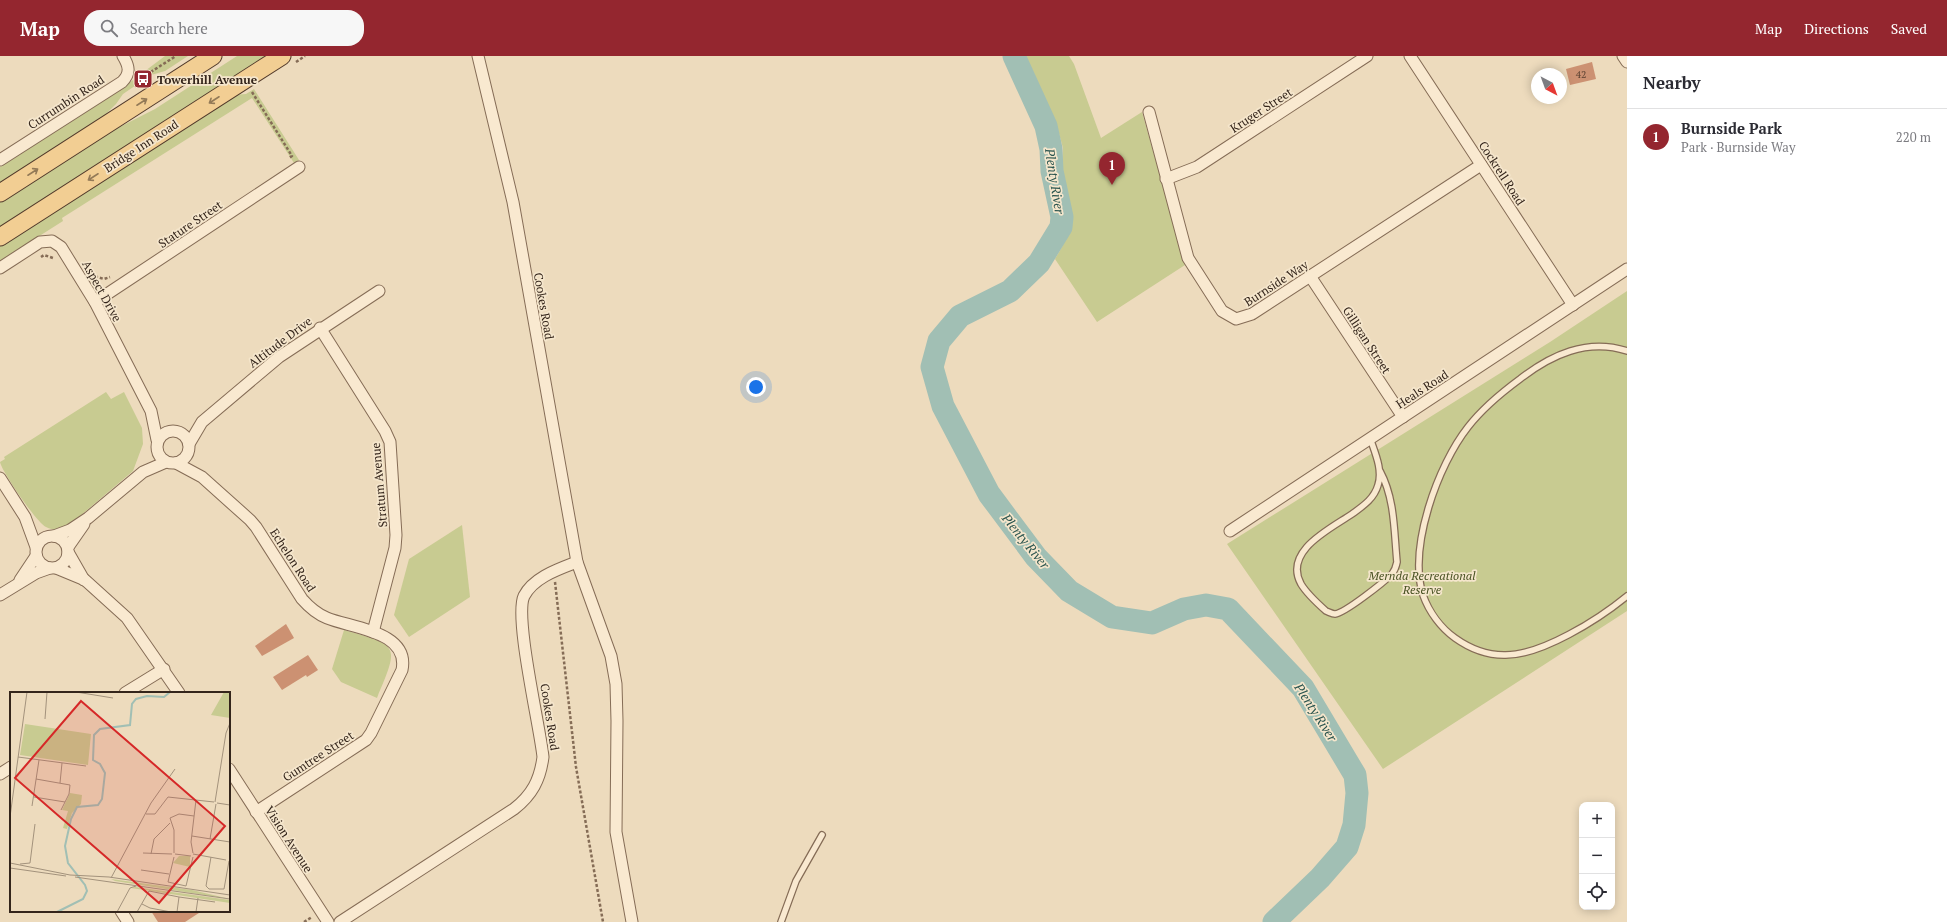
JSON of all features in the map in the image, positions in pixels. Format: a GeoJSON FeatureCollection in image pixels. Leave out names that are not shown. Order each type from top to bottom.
{"type":"FeatureCollection","features":[{"type":"Feature","properties":{"kind":"main road"},"geometry":{"type":"LineString","coordinates":[[0,193],[213,56]]}},
{"type":"Feature","properties":{"kind":"main road","name":"Bridge Inn Road"},"geometry":{"type":"LineString","coordinates":[[0,237],[282,56]]}},
{"type":"Feature","properties":{"kind":"street","name":"Currumbin Road"},"geometry":{"type":"LineString","coordinates":[[0,160],[122,82],[127,76],[129,69],[123,56]]}},
{"type":"Feature","properties":{"kind":"street","name":"Cookes Road"},"geometry":{"type":"LineString","coordinates":[[478,56],[512,202],[577,562],[611,656],[616,684],[616,832],[632,922]]}},
{"type":"Feature","properties":{"kind":"street","name":"Kruger Street"},"geometry":{"type":"LineString","coordinates":[[1166,178],[1197,167],[1367,56]]}},
{"type":"Feature","properties":{"kind":"street","name":"Cockrell Road"},"geometry":{"type":"LineString","coordinates":[[1410,56],[1573,305]]}},
{"type":"Feature","properties":{"kind":"street"},"geometry":{"type":"LineString","coordinates":[[1623,56],[1627,62]]}},
{"type":"Feature","properties":{"kind":"street","name":"Burnside Way"},"geometry":{"type":"LineString","coordinates":[[1149,112],[1188,258],[1226,315],[1236,319],[1247,317],[1481,165]]}},
{"type":"Feature","properties":{"kind":"street","name":"Stature Street"},"geometry":{"type":"LineString","coordinates":[[95,302],[299,167]]}},
{"type":"Feature","properties":{"kind":"street","name":"Aspect Drive"},"geometry":{"type":"LineString","coordinates":[[0,268],[40,242],[52,242],[61,247],[95,302],[151,411],[157,445]]}},
{"type":"Feature","properties":{"kind":"street","name":"Heals Road"},"geometry":{"type":"LineString","coordinates":[[1230,531],[1627,269]]}},
{"type":"Feature","properties":{"kind":"street","name":"Gilligan Street"},"geometry":{"type":"LineString","coordinates":[[1310,276],[1403,417]]}},
{"type":"Feature","properties":{"kind":"street","name":"Altitude Drive"},"geometry":{"type":"LineString","coordinates":[[174,431],[202,422],[279,357],[320,328],[378,291]]}},
{"type":"Feature","properties":{"kind":"street","name":"Stratum Avenue"},"geometry":{"type":"LineString","coordinates":[[320,328],[385,431],[390,442],[396,528],[395,548],[374,632]]}},
{"type":"Feature","properties":{"kind":"street","name":"Aspect Drive"},"geometry":{"type":"LineString","coordinates":[[151,411],[174,431]]}},
{"type":"Feature","properties":{"kind":"street","name":"Altitude Drive"},"geometry":{"type":"LineString","coordinates":[[189,448],[202,422]]}},
{"type":"Feature","properties":{"kind":"street"},"geometry":{"type":"LineString","coordinates":[[19,583],[41,540],[70,530],[88,518],[143,472],[184,459],[189,448],[185,436],[174,431],[165,432],[143,472]]}},
{"type":"Feature","properties":{"kind":"street"},"geometry":{"type":"LineString","coordinates":[[157,445],[158,456],[171,462]]}},
{"type":"Feature","properties":{"kind":"street","name":"Echelon Road"},"geometry":{"type":"LineString","coordinates":[[189,448],[202,477]]}},
{"type":"Feature","properties":{"kind":"street","name":"Echelon Road"},"geometry":{"type":"LineString","coordinates":[[171,462],[202,477],[256,527],[302,599],[310,608],[328,618],[385,636],[395,646]]}},
{"type":"Feature","properties":{"kind":"street"},"geometry":{"type":"LineString","coordinates":[[0,478],[25,517],[41,564],[85,580]]}},
{"type":"Feature","properties":{"kind":"street"},"geometry":{"type":"LineString","coordinates":[[25,517],[52,536],[62,539],[85,580],[127,618],[164,668],[178,692]]}},
{"type":"Feature","properties":{"kind":"street"},"geometry":{"type":"LineString","coordinates":[[0,595],[19,583],[65,562],[68,550],[88,518]]}},
{"type":"Feature","properties":{"kind":"street","name":"Cookes Road"},"geometry":{"type":"LineString","coordinates":[[340,922],[514,810],[532,792],[540,775],[543,757],[523,634],[522,603],[528,590],[554,571],[577,562]]}},
{"type":"Feature","properties":{"kind":"street","name":"Gumtree Street"},"geometry":{"type":"LineString","coordinates":[[256,812],[359,745],[371,733],[402,670],[402,657],[395,646]]}},
{"type":"Feature","properties":{"kind":"street"},"geometry":{"type":"LineString","coordinates":[[127,692],[164,668]]}},
{"type":"Feature","properties":{"kind":"street"},"geometry":{"type":"LineString","coordinates":[[0,774],[10,768]]}},
{"type":"Feature","properties":{"kind":"street","name":"Vision Avenue"},"geometry":{"type":"LineString","coordinates":[[230,771],[328,922]]}},
{"type":"Feature","properties":{"kind":"street"},"geometry":{"type":"LineString","coordinates":[[122,912],[128,922]]}},
{"type":"Feature","properties":{"kind":"lane"},"geometry":{"type":"LineString","coordinates":[[1627,351],[1613,346],[1594,345],[1576,348],[1554,357],[1521,378],[1481,412],[1468,426],[1457,443],[1429,506],[1422,532],[1419,572],[1423,594],[1429,610],[1450,635],[1464,644],[1483,652],[1504,655],[1538,648],[1556,640],[1599,617],[1627,596]]}},
{"type":"Feature","properties":{"kind":"lane"},"geometry":{"type":"LineString","coordinates":[[1370,438],[1380,471],[1388,486],[1391,500],[1397,562],[1395,568],[1383,581],[1348,608],[1335,614],[1331,613],[1321,606],[1302,585],[1296,570],[1299,558],[1314,541],[1370,500],[1379,484],[1380,471]]}},
{"type":"Feature","properties":{"kind":"lane"},"geometry":{"type":"LineString","coordinates":[[782,922],[796,881],[822,835]]}},
{"type":"Feature","properties":{"kind":"path"},"geometry":{"type":"LineString","coordinates":[[252,92],[292,156],[286,160]]}},
{"type":"Feature","properties":{"kind":"path"},"geometry":{"type":"LineString","coordinates":[[37,259],[44,255],[52,257],[56,263]]}},
{"type":"Feature","properties":{"kind":"path"},"geometry":{"type":"LineString","coordinates":[[84,282],[94,274],[96,277],[104,279],[114,274]]}},
{"type":"Feature","properties":{"kind":"path"},"geometry":{"type":"LineString","coordinates":[[554,571],[576,767],[603,922]]}},
{"type":"Feature","properties":{"kind":"green space"},"geometry":{"type":"Polygon","coordinates":[[[165,56],[188,56],[165,71],[151,75],[123,94],[116,104],[97,123],[0,185],[0,167],[125,86],[165,56]]]}},
{"type":"Feature","properties":{"kind":"green space"},"geometry":{"type":"Polygon","coordinates":[[[237,56],[270,56],[0,229],[0,200],[98,138],[155,109],[237,56]]]}},
{"type":"Feature","properties":{"kind":"green space"},"geometry":{"type":"Polygon","coordinates":[[[1020,56],[1069,56],[1074,64],[1101,138],[1142,112],[1185,265],[1097,322],[1055,259],[1062,247],[1070,226],[1061,181],[1063,148],[1056,123],[1032,69],[1020,56]]]}},
{"type":"Feature","properties":{"kind":"green space"},"geometry":{"type":"Polygon","coordinates":[[[254,89],[299,160],[294,163],[252,98],[62,218],[63,221],[0,261],[0,244],[233,95],[246,94],[254,89]]]}},
{"type":"Feature","properties":{"kind":"green space","name":"Mernda Recreational Reserve"},"geometry":{"type":"Polygon","coordinates":[[[1627,291],[1627,611],[1383,769],[1227,544],[1550,342],[1627,291]]]}},
{"type":"Feature","properties":{"kind":"green space"},"geometry":{"type":"Polygon","coordinates":[[[106,392],[111,399],[124,392],[142,428],[143,444],[133,471],[67,527],[51,529],[46,527],[35,517],[20,497],[2,468],[0,462],[5,459],[4,457],[106,392]]]}},
{"type":"Feature","properties":{"kind":"green space"},"geometry":{"type":"Polygon","coordinates":[[[462,525],[470,597],[409,637],[394,615],[409,559],[462,525]]]}},
{"type":"Feature","properties":{"kind":"green space"},"geometry":{"type":"Polygon","coordinates":[[[344,630],[376,640],[385,644],[390,650],[391,657],[389,667],[377,698],[341,682],[332,669],[344,630]]]}},
{"type":"Feature","properties":{"kind":"building"},"geometry":{"type":"Polygon","coordinates":[[[1592,62],[1596,79],[1570,85],[1567,69],[1592,62]]]}},
{"type":"Feature","properties":{"kind":"building"},"geometry":{"type":"Polygon","coordinates":[[[286,624],[294,638],[262,656],[255,646],[286,624]]]}},
{"type":"Feature","properties":{"kind":"building"},"geometry":{"type":"Polygon","coordinates":[[[308,655],[318,670],[307,677],[306,675],[282,690],[273,677],[308,655]]]}},
{"type":"Feature","properties":{"kind":"building"},"geometry":{"type":"Polygon","coordinates":[[[152,912],[200,912],[185,922],[158,922],[152,912]]]}},
{"type":"Feature","properties":{"kind":"waterway","name":"Plenty River"},"geometry":{"type":"LineString","coordinates":[[1014,56],[1046,126],[1051,149],[1052,171],[1062,217],[1061,227],[1039,263],[1010,291],[960,316],[939,341],[932,367],[943,406],[989,494],[1036,557],[1069,591],[1112,617],[1152,623],[1184,609],[1206,605],[1228,609],[1303,688],[1355,775],[1357,793],[1354,825],[1347,847],[1320,878],[1274,922]]}},
{"type":"Feature","properties":{"kind":"place","name":"Towerhill Avenue"},"geometry":{"type":"Point","coordinates":[143,79]}},
{"type":"Feature","properties":{"kind":"place","name":"Burnside Park"},"geometry":{"type":"Point","coordinates":[1112,185]}}]}
